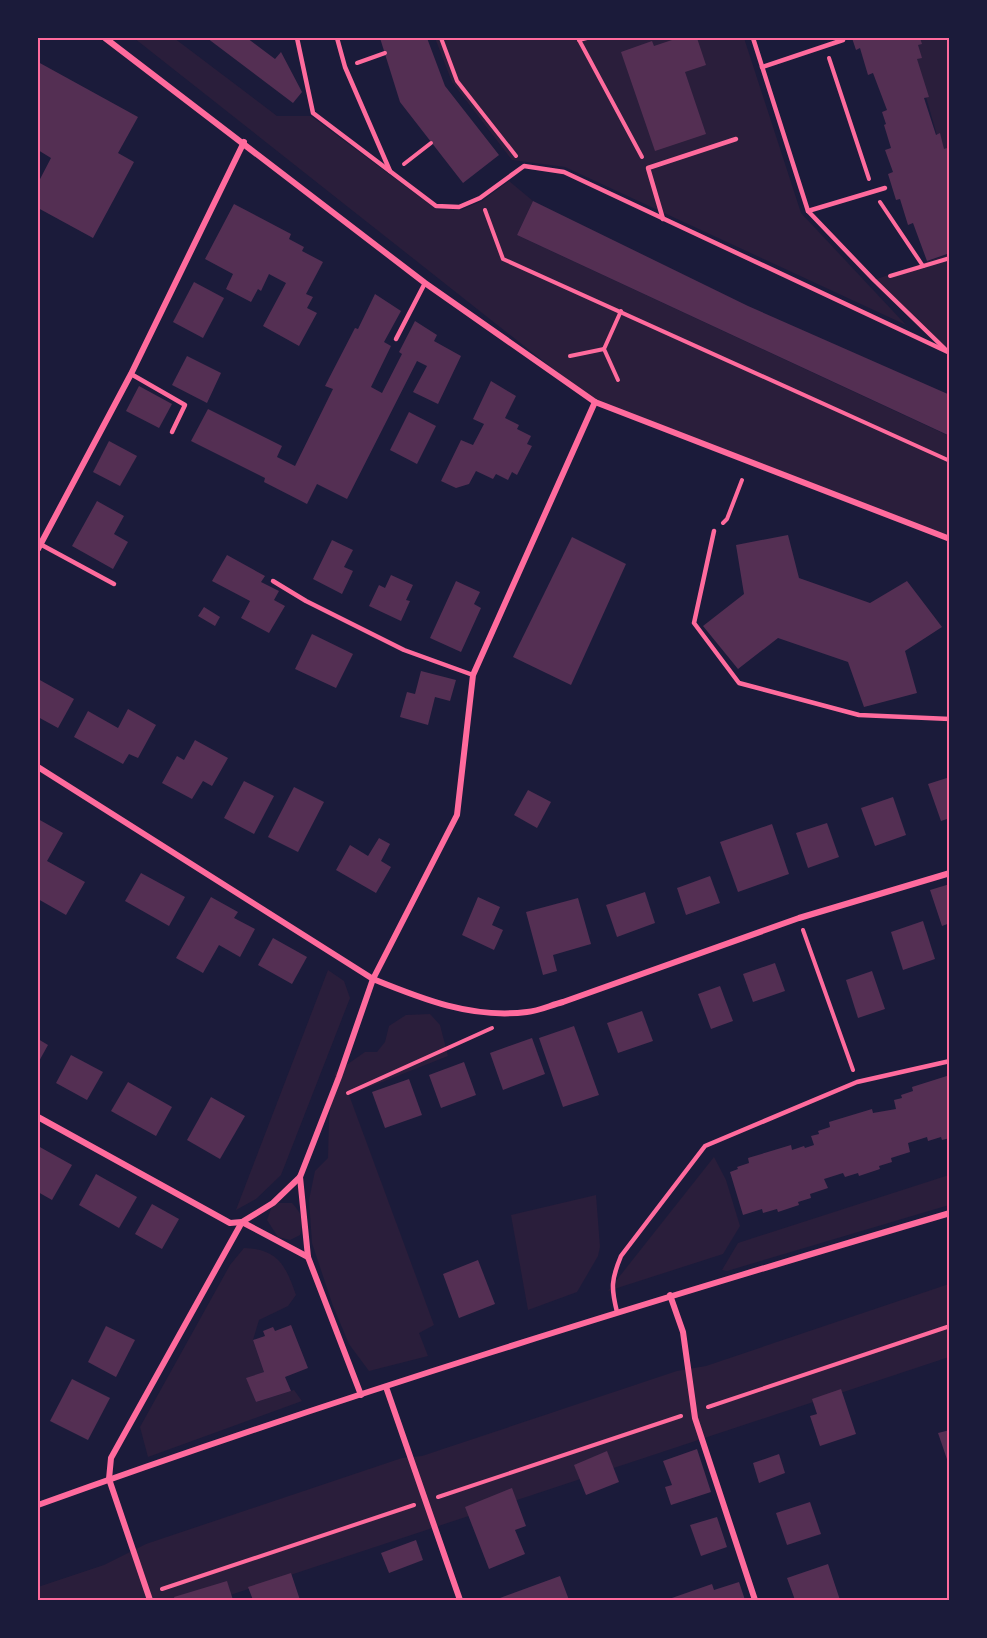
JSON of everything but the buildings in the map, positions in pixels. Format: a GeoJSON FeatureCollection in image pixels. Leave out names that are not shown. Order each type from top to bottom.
{"type":"FeatureCollection","features":[{"type":"Feature","properties":{"kind":"street"},"geometry":{"type":"LineString","coordinates":[[105,38],[244,142],[425,283],[595,402],[950,539]]}},
{"type":"Feature","properties":{"kind":"street"},"geometry":{"type":"LineString","coordinates":[[39,547],[131,374],[244,142]]}},
{"type":"Feature","properties":{"kind":"street"},"geometry":{"type":"LineString","coordinates":[[38,1117],[230,1223],[243,1222],[273,1203],[300,1177],[373,979],[457,815],[473,675],[595,402]]}},
{"type":"Feature","properties":{"kind":"street"},"geometry":{"type":"LineString","coordinates":[[38,767],[373,979],[433,1003],[487,1014],[528,1012],[799,918],[950,873]]}},
{"type":"Feature","properties":{"kind":"street"},"geometry":{"type":"LineString","coordinates":[[300,1177],[308,1257],[361,1395]]}},
{"type":"Feature","properties":{"kind":"street"},"geometry":{"type":"LineString","coordinates":[[38,1505],[361,1395],[670,1295],[950,1213]]}},
{"type":"Feature","properties":{"kind":"street"},"geometry":{"type":"LineString","coordinates":[[243,1222],[308,1257]]}},
{"type":"Feature","properties":{"kind":"street"},"geometry":{"type":"LineString","coordinates":[[149,1597],[109,1479],[111,1458],[243,1222]]}},
{"type":"Feature","properties":{"kind":"street"},"geometry":{"type":"LineString","coordinates":[[670,1295],[683,1332],[695,1412],[755,1600]]}},
{"type":"Feature","properties":{"kind":"street"},"geometry":{"type":"LineString","coordinates":[[386,1387],[460,1600]]}},
{"type":"Feature","properties":{"kind":"lane"},"geometry":{"type":"LineString","coordinates":[[297,38],[313,113],[436,206],[459,207],[480,198],[524,166],[564,172],[949,353]]}},
{"type":"Feature","properties":{"kind":"lane"},"geometry":{"type":"LineString","coordinates":[[337,38],[345,67],[391,174]]}},
{"type":"Feature","properties":{"kind":"lane"},"geometry":{"type":"LineString","coordinates":[[753,38],[808,211],[949,353]]}},
{"type":"Feature","properties":{"kind":"lane"},"geometry":{"type":"LineString","coordinates":[[762,67],[843,40]]}},
{"type":"Feature","properties":{"kind":"lane"},"geometry":{"type":"LineString","coordinates":[[663,219],[648,168],[736,139]]}},
{"type":"Feature","properties":{"kind":"lane"},"geometry":{"type":"LineString","coordinates":[[808,211],[885,188]]}},
{"type":"Feature","properties":{"kind":"lane"},"geometry":{"type":"LineString","coordinates":[[396,339],[425,283]]}},
{"type":"Feature","properties":{"kind":"lane"},"geometry":{"type":"LineString","coordinates":[[131,374],[185,405],[172,432]]}},
{"type":"Feature","properties":{"kind":"lane"},"geometry":{"type":"LineString","coordinates":[[714,531],[694,623],[739,683],[860,715],[950,719]]}},
{"type":"Feature","properties":{"kind":"lane"},"geometry":{"type":"LineString","coordinates":[[39,547],[114,584]]}},
{"type":"Feature","properties":{"kind":"lane"},"geometry":{"type":"LineString","coordinates":[[273,581],[306,601],[404,650],[473,675]]}},
{"type":"Feature","properties":{"kind":"lane"},"geometry":{"type":"LineString","coordinates":[[617,1312],[612,1277],[621,1256],[705,1146],[857,1082],[950,1061]]}},
{"type":"Feature","properties":{"kind":"path"},"geometry":{"type":"LineString","coordinates":[[441,38],[457,81],[524,166]]}},
{"type":"Feature","properties":{"kind":"path"},"geometry":{"type":"LineString","coordinates":[[587,38],[579,39],[648,168]]}},
{"type":"Feature","properties":{"kind":"path"},"geometry":{"type":"LineString","coordinates":[[826,47],[873,191],[923,266]]}},
{"type":"Feature","properties":{"kind":"path"},"geometry":{"type":"LineString","coordinates":[[345,67],[385,52]]}},
{"type":"Feature","properties":{"kind":"path"},"geometry":{"type":"LineString","coordinates":[[391,174],[431,143]]}},
{"type":"Feature","properties":{"kind":"path"},"geometry":{"type":"LineString","coordinates":[[480,198],[502,259],[950,461]]}},
{"type":"Feature","properties":{"kind":"path"},"geometry":{"type":"LineString","coordinates":[[874,280],[950,258]]}},
{"type":"Feature","properties":{"kind":"path"},"geometry":{"type":"LineString","coordinates":[[618,380],[604,349],[621,311]]}},
{"type":"Feature","properties":{"kind":"path"},"geometry":{"type":"LineString","coordinates":[[570,356],[604,349]]}},
{"type":"Feature","properties":{"kind":"path"},"geometry":{"type":"LineString","coordinates":[[727,519],[742,480]]}},
{"type":"Feature","properties":{"kind":"path"},"geometry":{"type":"LineString","coordinates":[[799,918],[857,1082]]}},
{"type":"Feature","properties":{"kind":"path"},"geometry":{"type":"LineString","coordinates":[[325,1111],[351,1090],[499,1025]]}},
{"type":"Feature","properties":{"kind":"path"},"geometry":{"type":"LineString","coordinates":[[149,1597],[425,1501],[950,1326]]}},
{"type":"Feature","properties":{"kind":"shaded area"},"geometry":{"type":"Polygon","coordinates":[[[134,38],[174,38],[277,116],[311,116],[436,209],[461,210],[482,201],[509,181],[533,201],[517,235],[949,436],[949,541],[595,402],[134,38]]]}},
{"type":"Feature","properties":{"kind":"shaded area"},"geometry":{"type":"Polygon","coordinates":[[[435,38],[744,38],[801,213],[906,325],[565,167],[512,160],[452,82],[435,38]]]}},
{"type":"Feature","properties":{"kind":"shaded area"},"geometry":{"type":"Polygon","coordinates":[[[909,38],[949,38],[949,177],[909,38]]]}},
{"type":"Feature","properties":{"kind":"shaded area"},"geometry":{"type":"Polygon","coordinates":[[[949,254],[949,353],[874,280],[949,254]]]}},
{"type":"Feature","properties":{"kind":"shaded area"},"geometry":{"type":"Polygon","coordinates":[[[328,970],[344,981],[350,998],[281,1175],[256,1199],[236,1210],[328,970]]]}},
{"type":"Feature","properties":{"kind":"shaded area"},"geometry":{"type":"Polygon","coordinates":[[[430,1014],[440,1025],[448,1056],[349,1095],[434,1325],[419,1333],[428,1356],[369,1371],[349,1344],[333,1306],[312,1243],[309,1200],[315,1171],[328,1158],[329,1119],[335,1073],[365,1052],[377,1052],[385,1042],[389,1026],[406,1015],[430,1014]]]}},
{"type":"Feature","properties":{"kind":"shaded area"},"geometry":{"type":"Polygon","coordinates":[[[714,1157],[726,1180],[740,1226],[723,1254],[608,1291],[714,1157]]]}},
{"type":"Feature","properties":{"kind":"shaded area"},"geometry":{"type":"Polygon","coordinates":[[[949,1175],[949,1205],[727,1271],[722,1270],[738,1243],[949,1175]]]}},
{"type":"Feature","properties":{"kind":"shaded area"},"geometry":{"type":"Polygon","coordinates":[[[596,1195],[600,1247],[598,1256],[577,1292],[528,1310],[511,1215],[596,1195]]]}},
{"type":"Feature","properties":{"kind":"shaded area"},"geometry":{"type":"Polygon","coordinates":[[[273,1203],[292,1203],[300,1214],[302,1222],[300,1235],[290,1240],[278,1237],[267,1220],[273,1203]]]}},
{"type":"Feature","properties":{"kind":"shaded area"},"geometry":{"type":"Polygon","coordinates":[[[244,1248],[265,1252],[279,1261],[296,1295],[288,1306],[259,1320],[253,1340],[264,1372],[247,1378],[256,1402],[294,1390],[302,1401],[148,1457],[140,1427],[230,1265],[244,1248]]]}},
{"type":"Feature","properties":{"kind":"shaded area"},"geometry":{"type":"Polygon","coordinates":[[[949,1284],[949,1357],[215,1600],[38,1600],[38,1587],[104,1565],[146,1544],[402,1458],[422,1456],[677,1371],[706,1366],[949,1284]]]}}]}
